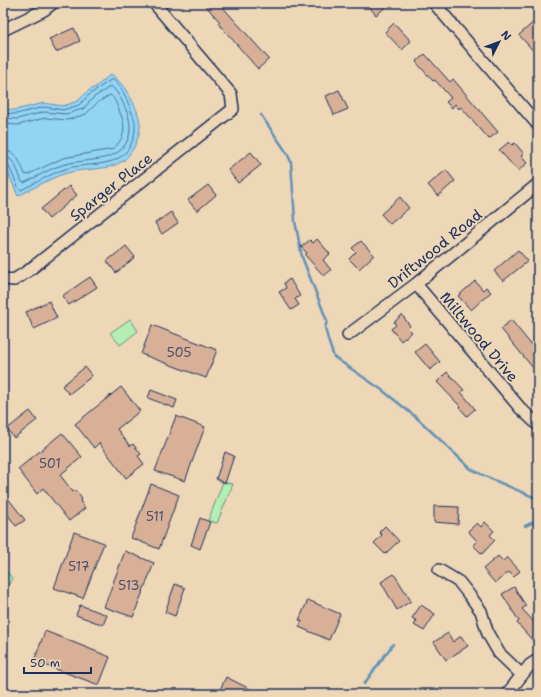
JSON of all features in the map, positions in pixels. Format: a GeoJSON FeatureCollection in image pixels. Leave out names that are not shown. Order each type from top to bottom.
{"type":"FeatureCollection","features":[{"type":"Feature","properties":{"kind":"street"},"geometry":{"type":"LineString","coordinates":[[3,30],[44,10],[53,3]]}},
{"type":"Feature","properties":{"kind":"street","name":"Sparger Place"},"geometry":{"type":"LineString","coordinates":[[3,279],[14,280],[28,271],[233,109],[231,94],[154,3]]}},
{"type":"Feature","properties":{"kind":"street"},"geometry":{"type":"LineString","coordinates":[[434,3],[538,126]]}},
{"type":"Feature","properties":{"kind":"street","name":"Driftwood Road"},"geometry":{"type":"LineString","coordinates":[[348,335],[416,284],[538,184]]}},
{"type":"Feature","properties":{"kind":"street","name":"Miltwood Drive"},"geometry":{"type":"LineString","coordinates":[[416,284],[520,408],[538,425]]}},
{"type":"Feature","properties":{"kind":"street"},"geometry":{"type":"LineString","coordinates":[[438,570],[459,582],[481,612],[488,634],[499,653],[522,675]]}},
{"type":"Feature","properties":{"kind":"street"},"geometry":{"type":"LineString","coordinates":[[507,694],[530,666],[538,660]]}},
{"type":"Feature","properties":{"kind":"green space"},"geometry":{"type":"Polygon","coordinates":[[[130,319],[138,331],[120,345],[110,333],[130,319]]]}},
{"type":"Feature","properties":{"kind":"green space"},"geometry":{"type":"Polygon","coordinates":[[[223,482],[233,484],[217,523],[208,521],[223,482]]]}},
{"type":"Feature","properties":{"kind":"green space"},"geometry":{"type":"Polygon","coordinates":[[[3,567],[12,578],[3,597],[3,567]]]}},
{"type":"Feature","properties":{"kind":"water"},"geometry":{"type":"Polygon","coordinates":[[[111,74],[121,84],[131,98],[140,122],[140,129],[137,139],[128,156],[123,161],[109,167],[73,171],[61,175],[18,196],[3,161],[3,109],[15,110],[44,103],[63,106],[78,101],[88,91],[97,86],[111,74]]]}},
{"type":"Feature","properties":{"kind":"building"},"geometry":{"type":"Polygon","coordinates":[[[203,3],[219,3],[269,59],[258,69],[218,23],[220,22],[203,3]]]}},
{"type":"Feature","properties":{"kind":"building"},"geometry":{"type":"Polygon","coordinates":[[[366,3],[382,3],[386,7],[376,15],[366,3]]]}},
{"type":"Feature","properties":{"kind":"building"},"geometry":{"type":"Polygon","coordinates":[[[538,18],[538,56],[519,35],[538,18]]]}},
{"type":"Feature","properties":{"kind":"building"},"geometry":{"type":"Polygon","coordinates":[[[394,23],[411,41],[402,50],[385,32],[394,23]]]}},
{"type":"Feature","properties":{"kind":"building"},"geometry":{"type":"Polygon","coordinates":[[[74,28],[80,41],[56,52],[49,39],[74,28]]]}},
{"type":"Feature","properties":{"kind":"building"},"geometry":{"type":"Polygon","coordinates":[[[425,54],[450,82],[453,79],[498,132],[489,139],[461,107],[459,109],[455,104],[452,108],[446,102],[451,98],[416,62],[425,54]]]}},
{"type":"Feature","properties":{"kind":"building"},"geometry":{"type":"Polygon","coordinates":[[[339,90],[348,109],[334,115],[326,96],[339,90]]]}},
{"type":"Feature","properties":{"kind":"building"},"geometry":{"type":"Polygon","coordinates":[[[509,142],[512,145],[515,143],[524,154],[521,156],[527,163],[518,171],[499,150],[509,142]]]}},
{"type":"Feature","properties":{"kind":"building"},"geometry":{"type":"Polygon","coordinates":[[[251,152],[261,165],[238,183],[228,170],[251,152]]]}},
{"type":"Feature","properties":{"kind":"building"},"geometry":{"type":"Polygon","coordinates":[[[446,170],[455,181],[438,196],[428,185],[446,170]]]}},
{"type":"Feature","properties":{"kind":"building"},"geometry":{"type":"Polygon","coordinates":[[[208,185],[216,195],[197,211],[188,200],[208,185]]]}},
{"type":"Feature","properties":{"kind":"building"},"geometry":{"type":"Polygon","coordinates":[[[69,186],[77,195],[49,219],[41,209],[69,186]]]}},
{"type":"Feature","properties":{"kind":"building"},"geometry":{"type":"Polygon","coordinates":[[[400,197],[409,208],[390,224],[381,214],[400,197]]]}},
{"type":"Feature","properties":{"kind":"building"},"geometry":{"type":"Polygon","coordinates":[[[171,212],[178,223],[162,234],[155,223],[171,212]]]}},
{"type":"Feature","properties":{"kind":"building"},"geometry":{"type":"Polygon","coordinates":[[[317,239],[330,254],[323,260],[331,270],[324,276],[305,255],[307,253],[301,247],[310,240],[313,243],[317,239]]]}},
{"type":"Feature","properties":{"kind":"building"},"geometry":{"type":"Polygon","coordinates":[[[361,241],[374,255],[359,269],[349,259],[356,252],[352,248],[361,241]]]}},
{"type":"Feature","properties":{"kind":"building"},"geometry":{"type":"Polygon","coordinates":[[[126,246],[135,257],[116,273],[107,261],[126,246]]]}},
{"type":"Feature","properties":{"kind":"building"},"geometry":{"type":"Polygon","coordinates":[[[518,250],[528,261],[503,281],[494,271],[518,250]]]}},
{"type":"Feature","properties":{"kind":"building"},"geometry":{"type":"Polygon","coordinates":[[[90,277],[97,287],[69,305],[62,296],[90,277]]]}},
{"type":"Feature","properties":{"kind":"building"},"geometry":{"type":"Polygon","coordinates":[[[290,279],[300,296],[295,299],[299,305],[291,310],[279,292],[286,288],[284,283],[290,279]]]}},
{"type":"Feature","properties":{"kind":"building"},"geometry":{"type":"Polygon","coordinates":[[[475,281],[483,290],[486,287],[491,292],[471,310],[458,296],[475,281]]]}},
{"type":"Feature","properties":{"kind":"building"},"geometry":{"type":"Polygon","coordinates":[[[49,301],[57,318],[34,329],[26,312],[49,301]]]}},
{"type":"Feature","properties":{"kind":"building"},"geometry":{"type":"Polygon","coordinates":[[[402,315],[410,326],[408,328],[412,332],[401,341],[391,329],[396,325],[394,322],[402,315]]]}},
{"type":"Feature","properties":{"kind":"building"},"geometry":{"type":"Polygon","coordinates":[[[511,320],[538,353],[538,374],[501,329],[511,320]]]}},
{"type":"Feature","properties":{"kind":"building"},"geometry":{"type":"Polygon","coordinates":[[[152,325],[217,350],[206,378],[141,354],[152,325]]]}},
{"type":"Feature","properties":{"kind":"building"},"geometry":{"type":"Polygon","coordinates":[[[425,344],[440,362],[430,370],[415,352],[425,344]]]}},
{"type":"Feature","properties":{"kind":"building"},"geometry":{"type":"Polygon","coordinates":[[[85,367],[92,376],[69,394],[62,386],[85,367]]]}},
{"type":"Feature","properties":{"kind":"building"},"geometry":{"type":"Polygon","coordinates":[[[447,372],[464,390],[461,392],[475,409],[467,416],[459,407],[460,406],[437,382],[447,372]]]}},
{"type":"Feature","properties":{"kind":"building"},"geometry":{"type":"Polygon","coordinates":[[[121,387],[140,411],[117,429],[130,446],[133,444],[141,454],[138,456],[144,464],[126,478],[99,443],[94,448],[75,424],[121,387]]]}},
{"type":"Feature","properties":{"kind":"building"},"geometry":{"type":"Polygon","coordinates":[[[151,390],[177,400],[174,408],[148,398],[151,390]]]}},
{"type":"Feature","properties":{"kind":"building"},"geometry":{"type":"Polygon","coordinates":[[[30,411],[37,420],[14,438],[7,429],[30,411]]]}},
{"type":"Feature","properties":{"kind":"building"},"geometry":{"type":"Polygon","coordinates":[[[176,416],[205,427],[185,481],[155,471],[176,416]]]}},
{"type":"Feature","properties":{"kind":"building"},"geometry":{"type":"Polygon","coordinates":[[[62,433],[82,457],[60,475],[73,492],[75,490],[82,499],[80,501],[85,508],[69,521],[43,488],[37,494],[18,469],[62,433]]]}},
{"type":"Feature","properties":{"kind":"building"},"geometry":{"type":"Polygon","coordinates":[[[225,452],[234,456],[225,483],[216,479],[225,452]]]}},
{"type":"Feature","properties":{"kind":"building"},"geometry":{"type":"Polygon","coordinates":[[[151,484],[179,495],[159,549],[131,538],[151,484]]]}},
{"type":"Feature","properties":{"kind":"building"},"geometry":{"type":"Polygon","coordinates":[[[3,492],[25,520],[16,526],[3,508],[3,492]]]}},
{"type":"Feature","properties":{"kind":"building"},"geometry":{"type":"Polygon","coordinates":[[[434,506],[459,507],[458,524],[434,522],[434,506]]]}},
{"type":"Feature","properties":{"kind":"building"},"geometry":{"type":"Polygon","coordinates":[[[200,518],[210,522],[200,549],[191,545],[200,518]]]}},
{"type":"Feature","properties":{"kind":"building"},"geometry":{"type":"Polygon","coordinates":[[[485,522],[494,531],[490,535],[495,540],[482,554],[473,545],[477,541],[468,531],[477,523],[481,527],[485,522]]]}},
{"type":"Feature","properties":{"kind":"building"},"geometry":{"type":"Polygon","coordinates":[[[385,526],[399,541],[385,554],[374,543],[382,535],[379,532],[385,526]]]}},
{"type":"Feature","properties":{"kind":"building"},"geometry":{"type":"Polygon","coordinates":[[[74,532],[104,543],[83,598],[54,588],[74,532]]]}},
{"type":"Feature","properties":{"kind":"building"},"geometry":{"type":"Polygon","coordinates":[[[125,551],[154,563],[133,617],[104,607],[125,551]]]}},
{"type":"Feature","properties":{"kind":"building"},"geometry":{"type":"Polygon","coordinates":[[[498,556],[503,561],[507,557],[520,571],[514,577],[509,572],[495,583],[483,569],[498,556]]]}},
{"type":"Feature","properties":{"kind":"building"},"geometry":{"type":"Polygon","coordinates":[[[394,574],[411,601],[397,610],[381,582],[394,574]]]}},
{"type":"Feature","properties":{"kind":"building"},"geometry":{"type":"Polygon","coordinates":[[[175,584],[185,588],[175,616],[165,612],[175,584]]]}},
{"type":"Feature","properties":{"kind":"building"},"geometry":{"type":"Polygon","coordinates":[[[514,587],[526,606],[522,609],[538,626],[538,636],[533,641],[517,623],[519,621],[502,594],[514,587]]]}},
{"type":"Feature","properties":{"kind":"building"},"geometry":{"type":"Polygon","coordinates":[[[308,600],[340,614],[329,640],[299,627],[302,621],[299,620],[308,600]]]}},
{"type":"Feature","properties":{"kind":"building"},"geometry":{"type":"Polygon","coordinates":[[[80,605],[107,615],[103,625],[76,615],[80,605]]]}},
{"type":"Feature","properties":{"kind":"building"},"geometry":{"type":"Polygon","coordinates":[[[421,605],[435,614],[424,631],[414,625],[417,621],[412,618],[421,605]]]}},
{"type":"Feature","properties":{"kind":"building"},"geometry":{"type":"Polygon","coordinates":[[[45,631],[110,657],[99,685],[34,661],[45,631]]]}},
{"type":"Feature","properties":{"kind":"building"},"geometry":{"type":"Polygon","coordinates":[[[448,633],[453,642],[461,636],[468,646],[446,660],[434,642],[448,633]]]}},
{"type":"Feature","properties":{"kind":"building"},"geometry":{"type":"Polygon","coordinates":[[[226,677],[260,694],[218,694],[226,677]]]}},
{"type":"Feature","properties":{"kind":"waterway"},"geometry":{"type":"LineString","coordinates":[[261,115],[287,153],[291,162],[295,221],[302,257],[327,321],[325,328],[334,357],[382,390],[417,418],[471,469],[538,499]]}},
{"type":"Feature","properties":{"kind":"waterway"},"geometry":{"type":"LineString","coordinates":[[525,526],[538,520]]}},
{"type":"Feature","properties":{"kind":"waterway"},"geometry":{"type":"LineString","coordinates":[[364,684],[393,644]]}}]}
